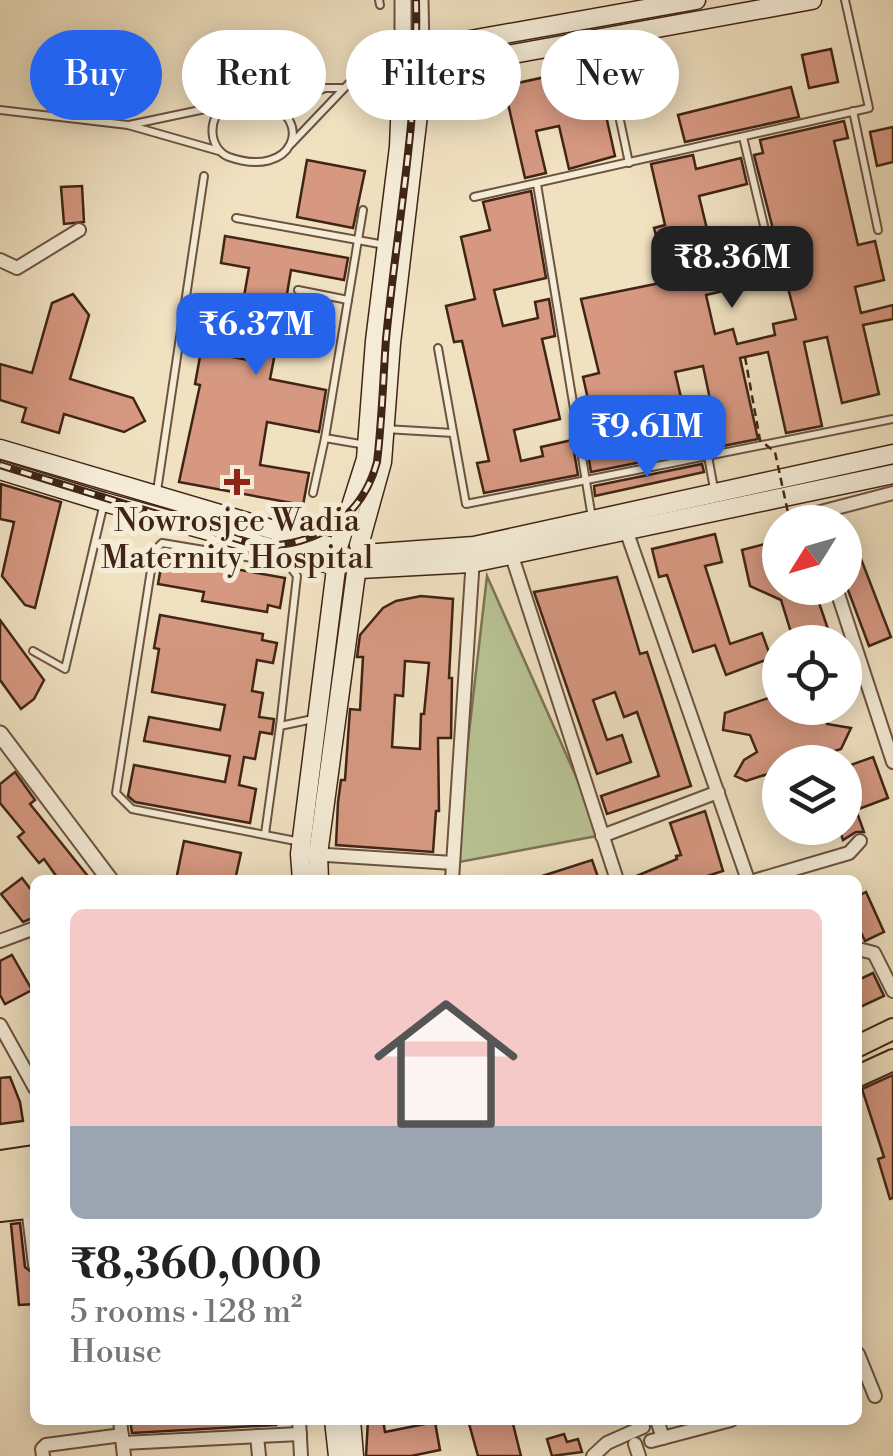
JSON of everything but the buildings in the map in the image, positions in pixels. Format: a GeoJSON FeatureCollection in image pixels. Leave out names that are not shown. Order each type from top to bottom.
{"type":"FeatureCollection","features":[{"type":"Feature","properties":{"kind":"highway"},"geometry":{"type":"LineString","coordinates":[[862,1044],[893,1029]]}},
{"type":"Feature","properties":{"kind":"highway"},"geometry":{"type":"LineString","coordinates":[[862,1074],[893,1060]]}},
{"type":"Feature","properties":{"kind":"highway"},"geometry":{"type":"LineString","coordinates":[[0,1160],[30,1157]]}},
{"type":"Feature","properties":{"kind":"highway"},"geometry":{"type":"LineString","coordinates":[[0,1176],[30,1172]]}},
{"type":"Feature","properties":{"kind":"highway"},"geometry":{"type":"LineString","coordinates":[[0,1194],[30,1200]]}},
{"type":"Feature","properties":{"kind":"highway"},"geometry":{"type":"LineString","coordinates":[[0,1211],[30,1202]]}},
{"type":"Feature","properties":{"kind":"main road"},"geometry":{"type":"LineString","coordinates":[[521,31],[696,0]]}},
{"type":"Feature","properties":{"kind":"main road"},"geometry":{"type":"LineString","coordinates":[[521,52],[812,0]]}},
{"type":"Feature","properties":{"kind":"main road"},"geometry":{"type":"LineString","coordinates":[[317,875],[307,850],[335,557],[384,429],[387,245],[403,120]]}},
{"type":"Feature","properties":{"kind":"main road"},"geometry":{"type":"LineString","coordinates":[[303,875],[360,560],[388,306],[417,120]]}},
{"type":"Feature","properties":{"kind":"main road"},"geometry":{"type":"LineString","coordinates":[[0,450],[335,557],[346,575],[360,560],[473,555],[716,500],[893,474]]}},
{"type":"Feature","properties":{"kind":"main road"},"geometry":{"type":"LineString","coordinates":[[809,484],[893,454]]}},
{"type":"Feature","properties":{"kind":"main road"},"geometry":{"type":"LineString","coordinates":[[0,470],[104,502],[335,557]]}},
{"type":"Feature","properties":{"kind":"main road"},"geometry":{"type":"LineString","coordinates":[[60,488],[65,470]]}},
{"type":"Feature","properties":{"kind":"main road"},"geometry":{"type":"LineString","coordinates":[[588,526],[626,530],[716,500]]}},
{"type":"Feature","properties":{"kind":"main road"},"geometry":{"type":"LineString","coordinates":[[335,557],[349,541],[360,560]]}},
{"type":"Feature","properties":{"kind":"main road"},"geometry":{"type":"LineString","coordinates":[[335,1425],[338,1456]]}},
{"type":"Feature","properties":{"kind":"main road"},"geometry":{"type":"LineString","coordinates":[[351,1425],[354,1456]]}},
{"type":"Feature","properties":{"kind":"street"},"geometry":{"type":"LineString","coordinates":[[403,0],[408,30]]}},
{"type":"Feature","properties":{"kind":"street"},"geometry":{"type":"LineString","coordinates":[[415,30],[420,0]]}},
{"type":"Feature","properties":{"kind":"street"},"geometry":{"type":"LineString","coordinates":[[0,260],[17,268],[78,230]]}},
{"type":"Feature","properties":{"kind":"street"},"geometry":{"type":"LineString","coordinates":[[809,484],[812,505]]}},
{"type":"Feature","properties":{"kind":"street"},"geometry":{"type":"LineString","coordinates":[[855,505],[893,493]]}},
{"type":"Feature","properties":{"kind":"street"},"geometry":{"type":"LineString","coordinates":[[626,530],[746,875]]}},
{"type":"Feature","properties":{"kind":"street"},"geometry":{"type":"LineString","coordinates":[[509,547],[615,875]]}},
{"type":"Feature","properties":{"kind":"street"},"geometry":{"type":"LineString","coordinates":[[452,875],[473,555]]}},
{"type":"Feature","properties":{"kind":"street"},"geometry":{"type":"LineString","coordinates":[[842,605],[893,762]]}},
{"type":"Feature","properties":{"kind":"street"},"geometry":{"type":"LineString","coordinates":[[0,734],[106,875]]}},
{"type":"Feature","properties":{"kind":"street"},"geometry":{"type":"LineString","coordinates":[[602,836],[718,792]]}},
{"type":"Feature","properties":{"kind":"street"},"geometry":{"type":"LineString","coordinates":[[774,875],[848,853],[856,845]]}},
{"type":"Feature","properties":{"kind":"street"},"geometry":{"type":"LineString","coordinates":[[307,850],[453,863]]}},
{"type":"Feature","properties":{"kind":"street"},"geometry":{"type":"LineString","coordinates":[[0,942],[30,930]]}},
{"type":"Feature","properties":{"kind":"street"},"geometry":{"type":"LineString","coordinates":[[862,950],[874,954],[893,991]]}},
{"type":"Feature","properties":{"kind":"street"},"geometry":{"type":"LineString","coordinates":[[0,1026],[30,1079]]}},
{"type":"Feature","properties":{"kind":"street"},"geometry":{"type":"LineString","coordinates":[[862,1364],[875,1396]]}},
{"type":"Feature","properties":{"kind":"street"},"geometry":{"type":"LineString","coordinates":[[655,1441],[657,1425]]}},
{"type":"Feature","properties":{"kind":"street"},"geometry":{"type":"LineString","coordinates":[[593,1456],[606,1443],[637,1437],[655,1441],[712,1425]]}},
{"type":"Feature","properties":{"kind":"street"},"geometry":{"type":"LineString","coordinates":[[43,1456],[46,1445],[257,1436],[280,1427],[300,1427],[301,1456]]}},
{"type":"Feature","properties":{"kind":"street"},"geometry":{"type":"LineString","coordinates":[[257,1436],[259,1456]]}},
{"type":"Feature","properties":{"kind":"lane"},"geometry":{"type":"LineString","coordinates":[[474,196],[868,108],[845,0]]}},
{"type":"Feature","properties":{"kind":"lane"},"geometry":{"type":"LineString","coordinates":[[326,88],[344,88]]}},
{"type":"Feature","properties":{"kind":"lane"},"geometry":{"type":"LineString","coordinates":[[0,110],[128,126],[226,156],[268,162],[283,156],[344,88]]}},
{"type":"Feature","properties":{"kind":"lane"},"geometry":{"type":"LineString","coordinates":[[853,111],[878,230]]}},
{"type":"Feature","properties":{"kind":"lane"},"geometry":{"type":"LineString","coordinates":[[128,126],[182,115]]}},
{"type":"Feature","properties":{"kind":"lane"},"geometry":{"type":"LineString","coordinates":[[217,120],[212,126],[220,152]]}},
{"type":"Feature","properties":{"kind":"lane"},"geometry":{"type":"LineString","coordinates":[[287,120],[291,145]]}},
{"type":"Feature","properties":{"kind":"lane"},"geometry":{"type":"LineString","coordinates":[[621,120],[629,162]]}},
{"type":"Feature","properties":{"kind":"lane"},"geometry":{"type":"LineString","coordinates":[[743,136],[770,251]]}},
{"type":"Feature","properties":{"kind":"lane"},"geometry":{"type":"LineString","coordinates":[[156,497],[204,176]]}},
{"type":"Feature","properties":{"kind":"lane"},"geometry":{"type":"LineString","coordinates":[[537,184],[587,478],[588,526]]}},
{"type":"Feature","properties":{"kind":"lane"},"geometry":{"type":"LineString","coordinates":[[312,493],[326,438],[362,210]]}},
{"type":"Feature","properties":{"kind":"lane"},"geometry":{"type":"LineString","coordinates":[[236,218],[387,245]]}},
{"type":"Feature","properties":{"kind":"lane"},"geometry":{"type":"LineString","coordinates":[[298,290],[348,300]]}},
{"type":"Feature","properties":{"kind":"lane"},"geometry":{"type":"LineString","coordinates":[[438,348],[466,504],[893,419]]}},
{"type":"Feature","properties":{"kind":"lane"},"geometry":{"type":"LineString","coordinates":[[384,429],[453,433]]}},
{"type":"Feature","properties":{"kind":"lane"},"geometry":{"type":"LineString","coordinates":[[326,438],[372,455]]}},
{"type":"Feature","properties":{"kind":"lane"},"geometry":{"type":"LineString","coordinates":[[708,456],[716,500]]}},
{"type":"Feature","properties":{"kind":"lane"},"geometry":{"type":"LineString","coordinates":[[33,651],[65,670],[104,502]]}},
{"type":"Feature","properties":{"kind":"lane"},"geometry":{"type":"LineString","coordinates":[[264,834],[296,576],[288,564],[162,543],[154,550],[116,792],[132,808],[264,834],[307,850]]}},
{"type":"Feature","properties":{"kind":"lane"},"geometry":{"type":"LineString","coordinates":[[280,726],[317,718]]}},
{"type":"Feature","properties":{"kind":"path"},"geometry":{"type":"LineString","coordinates":[[745,357],[760,440],[775,452],[786,505]]}},
{"type":"Feature","properties":{"kind":"green space"},"geometry":{"type":"Polygon","coordinates":[[[487,576],[602,835],[454,863],[487,576]]]}},
{"type":"Feature","properties":{"kind":"railway"},"geometry":{"type":"LineString","coordinates":[[0,465],[260,546],[300,541],[334,525],[348,513],[370,482],[377,462],[386,339],[411,128],[416,0]]}},
{"type":"Feature","properties":{"kind":"place","name":"Nowrosjee Wadia Maternity Hospital"},"geometry":{"type":"Point","coordinates":[237,482]}}]}
